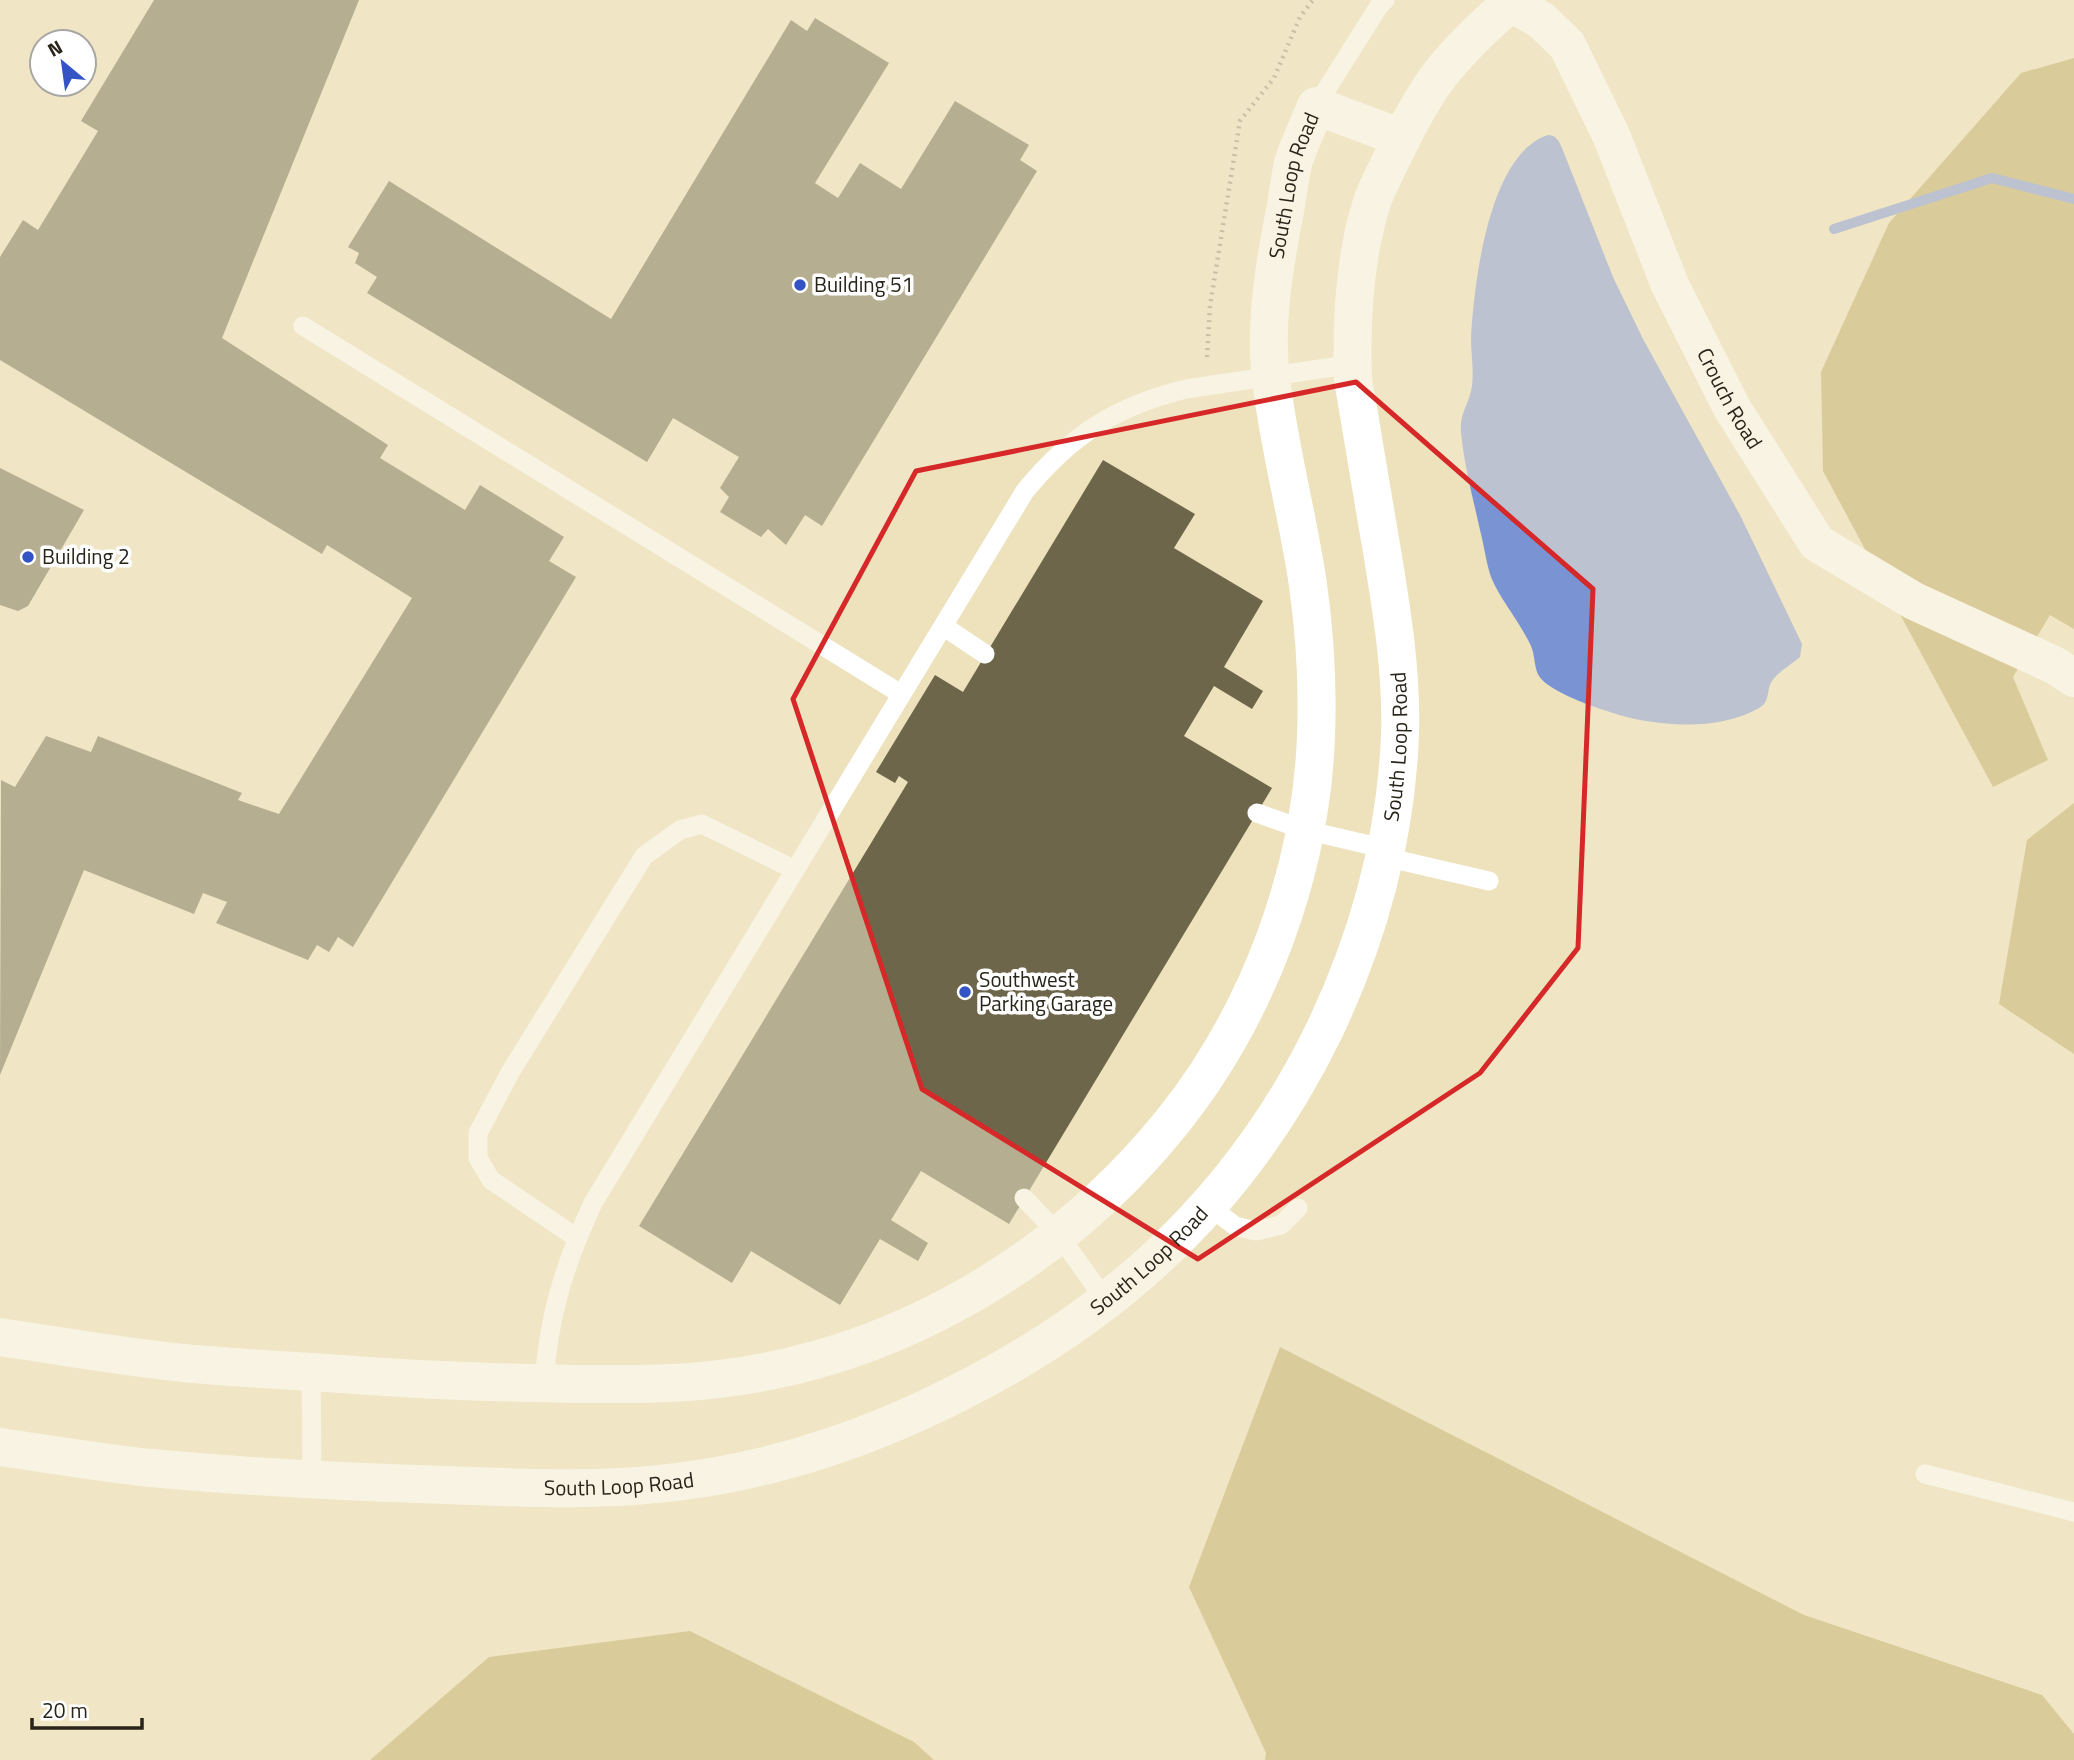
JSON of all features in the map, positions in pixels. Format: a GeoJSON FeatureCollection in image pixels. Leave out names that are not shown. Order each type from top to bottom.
{"type":"FeatureCollection","features":[{"type":"Feature","properties":{"kind":"street","name":"South Loop Road"},"geometry":{"type":"LineString","coordinates":[[0,1447],[146,1467],[312,1481],[509,1488],[626,1487],[687,1481],[780,1462],[851,1441],[944,1400],[1029,1355],[1107,1301],[1164,1252],[1209,1206],[1254,1151],[1286,1103],[1340,997],[1360,945],[1386,853],[1394,811],[1400,740],[1398,661],[1353,364],[1355,294],[1373,198],[1402,138],[1435,81],[1464,47],[1512,1]]}},
{"type":"Feature","properties":{"kind":"street","name":"Crouch Road"},"geometry":{"type":"LineString","coordinates":[[1512,1],[1541,20],[1567,45],[1611,135],[1670,285],[1732,408],[1818,543],[1914,601],[2056,666],[2074,678]]}},
{"type":"Feature","properties":{"kind":"street","name":"South Loop Road"},"geometry":{"type":"LineString","coordinates":[[0,1337],[181,1363],[455,1382],[658,1384],[720,1379],[821,1360],[894,1333],[963,1300],[1014,1269],[1059,1236],[1138,1163],[1207,1074],[1263,968],[1289,896],[1305,830],[1314,775],[1317,676],[1308,587],[1270,375],[1269,344],[1276,262],[1294,159],[1316,106],[1402,138]]}},
{"type":"Feature","properties":{"kind":"lane"},"geometry":{"type":"LineString","coordinates":[[1316,106],[1385,0]]}},
{"type":"Feature","properties":{"kind":"lane"},"geometry":{"type":"LineString","coordinates":[[303,326],[901,694]]}},
{"type":"Feature","properties":{"kind":"lane"},"geometry":{"type":"LineString","coordinates":[[544,1384],[546,1345],[553,1311],[576,1238],[593,1203],[901,694],[1026,491],[1045,467],[1074,440],[1132,406],[1161,395],[1270,375],[1353,364]]}},
{"type":"Feature","properties":{"kind":"lane"},"geometry":{"type":"LineString","coordinates":[[943,626],[985,654]]}},
{"type":"Feature","properties":{"kind":"lane"},"geometry":{"type":"LineString","coordinates":[[1257,813],[1305,830],[1489,881]]}},
{"type":"Feature","properties":{"kind":"lane"},"geometry":{"type":"LineString","coordinates":[[576,1238],[491,1180],[478,1158],[478,1133],[511,1071],[644,856],[680,830],[702,824],[794,870]]}},
{"type":"Feature","properties":{"kind":"lane"},"geometry":{"type":"LineString","coordinates":[[1024,1198],[1059,1236],[1107,1301]]}},
{"type":"Feature","properties":{"kind":"lane"},"geometry":{"type":"LineString","coordinates":[[1209,1206],[1235,1226],[1256,1231],[1281,1225],[1298,1208]]}},
{"type":"Feature","properties":{"kind":"lane"},"geometry":{"type":"LineString","coordinates":[[312,1372],[312,1481]]}},
{"type":"Feature","properties":{"kind":"lane"},"geometry":{"type":"LineString","coordinates":[[1925,1474],[2074,1512]]}},
{"type":"Feature","properties":{"kind":"path"},"geometry":{"type":"LineString","coordinates":[[1205,386],[1210,306],[1240,121],[1274,78],[1300,17],[1313,0]]}},
{"type":"Feature","properties":{"kind":"highlighted area"},"geometry":{"type":"Polygon","coordinates":[[[1356,382],[1593,589],[1578,948],[1480,1073],[1198,1259],[922,1089],[793,699],[916,471],[1356,382]]]}},
{"type":"Feature","properties":{"kind":"shaded area"},"geometry":{"type":"Polygon","coordinates":[[[0,0],[2074,0],[2074,1760],[0,1760],[0,0]]]}},
{"type":"Feature","properties":{"kind":"shaded area"},"geometry":{"type":"Polygon","coordinates":[[[2074,58],[2074,629],[2050,615],[2013,677],[2048,760],[1993,787],[1823,471],[1821,372],[1889,223],[2021,73],[2074,58]]]}},
{"type":"Feature","properties":{"kind":"shaded area"},"geometry":{"type":"Polygon","coordinates":[[[2074,803],[2074,1054],[1999,1004],[2027,840],[2074,803]]]}},
{"type":"Feature","properties":{"kind":"shaded area"},"geometry":{"type":"Polygon","coordinates":[[[1280,1347],[1804,1615],[2042,1695],[2074,1734],[2074,1760],[1265,1760],[1266,1753],[1189,1587],[1280,1347]]]}},
{"type":"Feature","properties":{"kind":"shaded area"},"geometry":{"type":"Polygon","coordinates":[[[690,1631],[914,1742],[934,1760],[370,1760],[489,1657],[690,1631]]]}},
{"type":"Feature","properties":{"kind":"water"},"geometry":{"type":"Polygon","coordinates":[[[1548,135],[1555,137],[1560,143],[1613,277],[1643,339],[1741,517],[1802,644],[1800,657],[1772,681],[1763,705],[1745,715],[1701,724],[1670,724],[1617,714],[1557,690],[1539,676],[1531,646],[1491,577],[1464,457],[1461,432],[1472,386],[1471,338],[1476,287],[1488,224],[1498,194],[1511,167],[1528,147],[1548,135]]]}},
{"type":"Feature","properties":{"kind":"building"},"geometry":{"type":"Polygon","coordinates":[[[154,0],[359,0],[222,338],[388,445],[380,458],[465,510],[480,485],[564,537],[549,561],[576,577],[353,947],[338,937],[329,952],[317,945],[308,960],[216,923],[227,902],[203,893],[194,914],[84,870],[0,1075],[1,780],[15,787],[46,736],[91,752],[98,736],[242,793],[238,800],[279,814],[412,598],[327,545],[322,554],[0,360],[0,257],[23,220],[38,230],[98,131],[81,121],[95,98],[98,98],[98,93],[154,0]]]}},
{"type":"Feature","properties":{"kind":"building","name":"Building 51"},"geometry":{"type":"Polygon","coordinates":[[[815,18],[889,63],[815,183],[838,198],[860,163],[901,189],[955,101],[1029,145],[1020,160],[1037,171],[822,526],[805,515],[786,545],[768,529],[761,537],[720,512],[729,497],[720,488],[739,457],[673,418],[647,462],[367,293],[377,277],[355,263],[359,253],[348,247],[389,181],[611,319],[791,20],[807,31],[815,18]]]}},
{"type":"Feature","properties":{"kind":"building","name":"Southwest Parking Garage"},"geometry":{"type":"Polygon","coordinates":[[[1103,460],[1195,514],[1174,548],[1263,601],[1224,667],[1263,691],[1252,709],[1214,686],[1184,736],[1272,788],[1009,1224],[921,1171],[891,1220],[928,1243],[918,1261],[880,1239],[840,1305],[751,1251],[732,1283],[639,1226],[908,782],[899,776],[895,783],[876,772],[935,675],[963,692],[1103,460]]]}},
{"type":"Feature","properties":{"kind":"building","name":"Building 2"},"geometry":{"type":"Polygon","coordinates":[[[0,468],[84,510],[28,606],[18,611],[0,605],[0,468]]]}},
{"type":"Feature","properties":{"kind":"waterway"},"geometry":{"type":"LineString","coordinates":[[1834,229],[1992,178],[2074,199]]}},
{"type":"Feature","properties":{"kind":"place","name":"Building 51"},"geometry":{"type":"Point","coordinates":[800,285]}},
{"type":"Feature","properties":{"kind":"place","name":"Building 2"},"geometry":{"type":"Point","coordinates":[28,557]}},
{"type":"Feature","properties":{"kind":"place","name":"Southwest Parking Garage"},"geometry":{"type":"Point","coordinates":[965,992]}}]}
